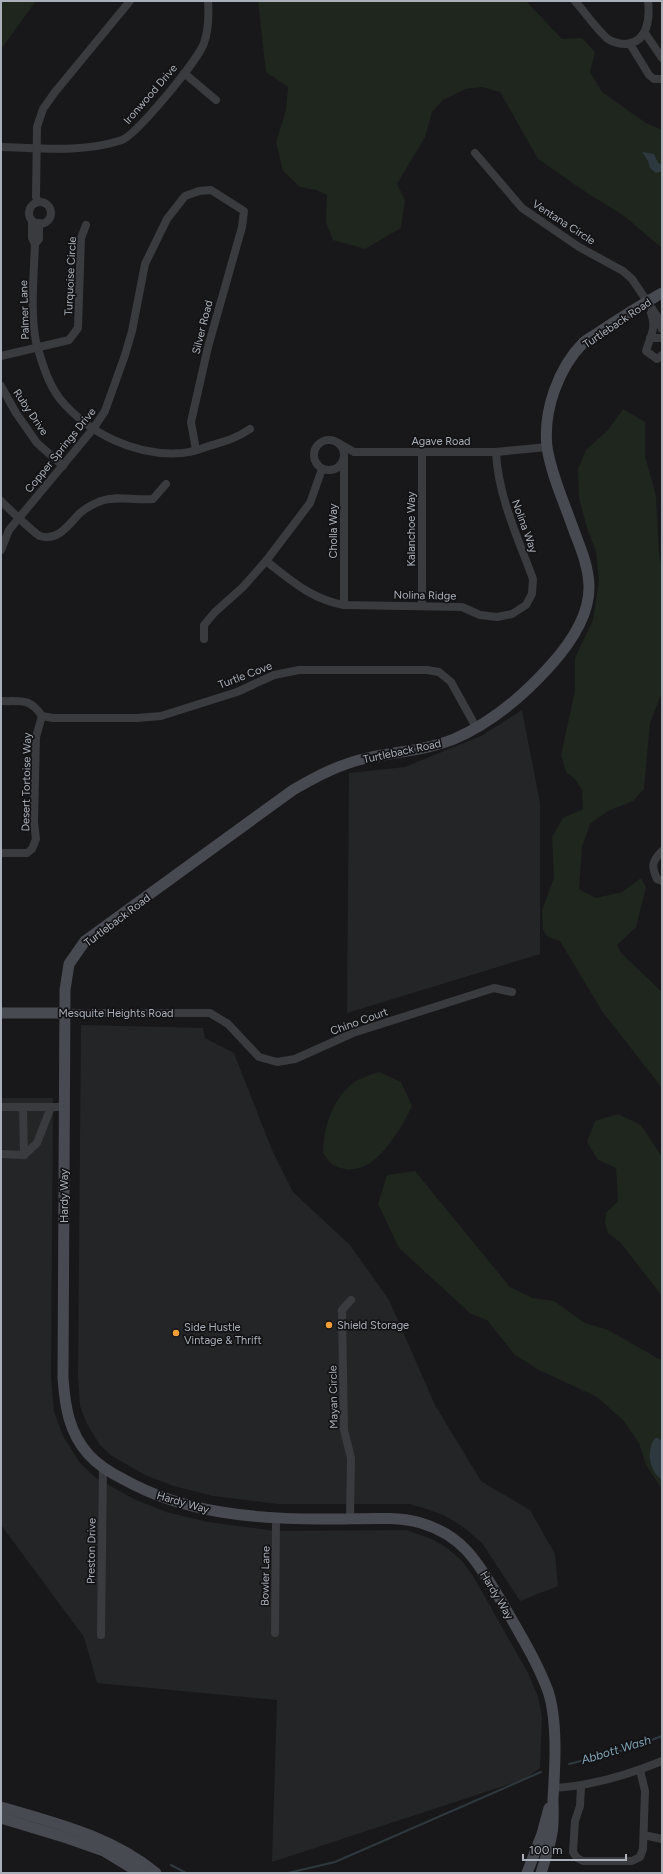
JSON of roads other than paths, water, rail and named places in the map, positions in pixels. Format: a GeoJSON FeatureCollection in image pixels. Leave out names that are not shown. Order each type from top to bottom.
{"type":"FeatureCollection","features":[{"type":"Feature","properties":{"kind":"main road","name":"Turtleback Road"},"geometry":{"type":"LineString","coordinates":[[65,1013],[65,990],[69,964],[85,941],[293,790],[316,776],[336,767],[365,758],[453,739],[476,727],[519,699],[552,665],[574,635],[585,613],[589,585],[585,559],[553,470],[547,446],[548,415],[554,388],[565,366],[584,342],[662,293]]}},
{"type":"Feature","properties":{"kind":"main road","name":"Mesquite Heights Road"},"geometry":{"type":"LineString","coordinates":[[1,1013],[65,1013]]}},
{"type":"Feature","properties":{"kind":"main road","name":"Hardy Way"},"geometry":{"type":"LineString","coordinates":[[65,1013],[63,1378],[66,1409],[74,1431],[89,1455],[103,1468],[139,1488],[170,1500],[210,1510],[276,1519],[407,1519],[437,1529],[453,1538],[471,1553],[483,1570],[535,1661],[549,1693],[554,1715],[554,1788],[552,1833],[541,1873]]}},
{"type":"Feature","properties":{"kind":"main road","name":"Hardy Way"},"geometry":{"type":"LineString","coordinates":[[527,1873],[542,1834],[554,1788]]}},
{"type":"Feature","properties":{"kind":"main road"},"geometry":{"type":"LineString","coordinates":[[1,1807],[68,1827],[111,1843],[143,1862],[156,1873]]}},
{"type":"Feature","properties":{"kind":"main road"},"geometry":{"type":"LineString","coordinates":[[1,1818],[104,1851],[140,1873]]}},
{"type":"Feature","properties":{"kind":"street"},"geometry":{"type":"LineString","coordinates":[[38,202],[36,196],[37,127],[43,109],[55,92],[130,1]]}},
{"type":"Feature","properties":{"kind":"street","name":"Ironwood Drive"},"geometry":{"type":"LineString","coordinates":[[1,147],[99,147],[124,139],[144,121],[184,72],[204,44],[210,20],[208,1]]}},
{"type":"Feature","properties":{"kind":"street"},"geometry":{"type":"LineString","coordinates":[[575,1],[608,39],[620,44],[630,44],[638,40],[644,33],[648,22],[648,1]]}},
{"type":"Feature","properties":{"kind":"street"},"geometry":{"type":"LineString","coordinates":[[644,33],[662,58]]}},
{"type":"Feature","properties":{"kind":"street"},"geometry":{"type":"LineString","coordinates":[[630,44],[649,75],[654,79],[662,79]]}},
{"type":"Feature","properties":{"kind":"street"},"geometry":{"type":"LineString","coordinates":[[184,72],[216,100]]}},
{"type":"Feature","properties":{"kind":"street","name":"Ventana Circle"},"geometry":{"type":"LineString","coordinates":[[475,154],[522,208],[579,247],[623,271],[632,279],[646,302]]}},
{"type":"Feature","properties":{"kind":"street","name":"Copper Springs Drive"},"geometry":{"type":"LineString","coordinates":[[1,550],[9,530],[63,466],[105,412],[134,325],[145,264],[167,219],[185,196],[199,191],[211,190],[244,211]]}},
{"type":"Feature","properties":{"kind":"street","name":"Palmer Lane"},"geometry":{"type":"LineString","coordinates":[[35,222],[48,219],[50,212],[44,203],[38,202],[30,208],[29,215],[35,222],[39,239],[35,244],[33,300],[37,348],[47,374],[60,398],[76,416],[93,429],[112,439],[136,449],[163,453],[183,453],[236,439],[250,429]]}},
{"type":"Feature","properties":{"kind":"street","name":"Silver Road"},"geometry":{"type":"LineString","coordinates":[[196,450],[191,422],[208,346],[242,227],[244,211]]}},
{"type":"Feature","properties":{"kind":"street","name":"Turquoise Circle"},"geometry":{"type":"LineString","coordinates":[[1,356],[69,340],[78,328],[81,238],[86,225]]}},
{"type":"Feature","properties":{"kind":"street"},"geometry":{"type":"LineString","coordinates":[[646,302],[657,316],[662,329]]}},
{"type":"Feature","properties":{"kind":"street"},"geometry":{"type":"LineString","coordinates":[[646,302],[654,321],[654,330],[646,351],[660,358]]}},
{"type":"Feature","properties":{"kind":"street"},"geometry":{"type":"LineString","coordinates":[[650,338],[662,338]]}},
{"type":"Feature","properties":{"kind":"street","name":"Ruby Drive"},"geometry":{"type":"LineString","coordinates":[[1,386],[16,413],[38,443],[63,466]]}},
{"type":"Feature","properties":{"kind":"street"},"geometry":{"type":"LineString","coordinates":[[328,440],[338,443],[344,457],[340,465],[336,468],[328,470],[322,469],[315,462],[313,457],[317,445],[328,440]]}},
{"type":"Feature","properties":{"kind":"street","name":"Agave Road"},"geometry":{"type":"LineString","coordinates":[[338,443],[354,452],[496,452],[547,446]]}},
{"type":"Feature","properties":{"kind":"street","name":"Kalanchoe Way"},"geometry":{"type":"LineString","coordinates":[[422,452],[422,606]]}},
{"type":"Feature","properties":{"kind":"street","name":"Nolina Way"},"geometry":{"type":"LineString","coordinates":[[496,452],[497,473],[503,496],[533,579],[532,594],[526,605]]}},
{"type":"Feature","properties":{"kind":"street","name":"Cholla Way"},"geometry":{"type":"LineString","coordinates":[[344,457],[344,605]]}},
{"type":"Feature","properties":{"kind":"street"},"geometry":{"type":"LineString","coordinates":[[204,639],[204,625],[211,616],[243,587],[266,561],[310,503],[322,469]]}},
{"type":"Feature","properties":{"kind":"street"},"geometry":{"type":"LineString","coordinates":[[1,501],[40,536],[54,536],[64,531],[81,512],[91,505],[113,498],[141,500],[153,499],[166,484]]}},
{"type":"Feature","properties":{"kind":"street","name":"Nolina Ridge"},"geometry":{"type":"LineString","coordinates":[[266,561],[307,593],[327,602],[344,605],[462,607],[480,615],[497,617],[512,614],[526,605]]}},
{"type":"Feature","properties":{"kind":"street","name":"Turtle Cove"},"geometry":{"type":"LineString","coordinates":[[42,716],[69,718],[137,718],[161,716],[237,692],[274,675],[299,670],[427,670],[439,672],[451,682],[476,727]]}},
{"type":"Feature","properties":{"kind":"street"},"geometry":{"type":"LineString","coordinates":[[1,701],[27,702],[34,705],[42,716]]}},
{"type":"Feature","properties":{"kind":"street","name":"Desert Tortoise Way"},"geometry":{"type":"LineString","coordinates":[[1,852],[27,852],[32,849],[36,839],[34,822],[36,737],[42,716]]}},
{"type":"Feature","properties":{"kind":"street"},"geometry":{"type":"LineString","coordinates":[[662,851],[655,858],[652,868],[657,879],[662,881]]}},
{"type":"Feature","properties":{"kind":"street","name":"Chino Court"},"geometry":{"type":"LineString","coordinates":[[228,1024],[259,1057],[277,1062],[295,1059],[353,1033],[494,988],[512,992]]}},
{"type":"Feature","properties":{"kind":"street","name":"Mesquite Heights Road"},"geometry":{"type":"LineString","coordinates":[[65,1013],[210,1013],[228,1024]]}},
{"type":"Feature","properties":{"kind":"street"},"geometry":{"type":"LineString","coordinates":[[1,1107],[64,1107]]}},
{"type":"Feature","properties":{"kind":"street"},"geometry":{"type":"LineString","coordinates":[[23,1107],[24,1155]]}},
{"type":"Feature","properties":{"kind":"street"},"geometry":{"type":"LineString","coordinates":[[1,1154],[24,1155],[37,1143],[50,1107]]}},
{"type":"Feature","properties":{"kind":"street","name":"Mayan Circle"},"geometry":{"type":"LineString","coordinates":[[350,1520],[351,1458],[344,1430],[342,1310],[351,1300]]}},
{"type":"Feature","properties":{"kind":"street","name":"Preston Drive"},"geometry":{"type":"LineString","coordinates":[[101,1635],[103,1468]]}},
{"type":"Feature","properties":{"kind":"street","name":"Bowler Lane"},"geometry":{"type":"LineString","coordinates":[[275,1633],[276,1519]]}},
{"type":"Feature","properties":{"kind":"street"},"geometry":{"type":"LineString","coordinates":[[554,1788],[581,1787],[640,1770],[662,1761]]}},
{"type":"Feature","properties":{"kind":"street"},"geometry":{"type":"LineString","coordinates":[[581,1787],[580,1806],[575,1821],[573,1852],[577,1858],[583,1861],[632,1861],[640,1857],[643,1849],[645,1791],[640,1770]]}},
{"type":"Feature","properties":{"kind":"street"},"geometry":{"type":"LineString","coordinates":[[644,1835],[662,1839]]}},
{"type":"Feature","properties":{"kind":"waterway","name":"Abbott Wash"},"geometry":{"type":"LineString","coordinates":[[569,1764],[628,1749],[662,1736]]}},
{"type":"Feature","properties":{"kind":"waterway"},"geometry":{"type":"LineString","coordinates":[[288,1873],[335,1862],[541,1772]]}},
{"type":"Feature","properties":{"kind":"waterway"},"geometry":{"type":"LineString","coordinates":[[171,1865],[186,1873]]}},
{"type":"Feature","properties":{"kind":"place","name":"Shield Storage"},"geometry":{"type":"Point","coordinates":[329,1325]}},
{"type":"Feature","properties":{"kind":"place","name":"Side Hustle Vintage & Thrift"},"geometry":{"type":"Point","coordinates":[176,1333]}}]}
